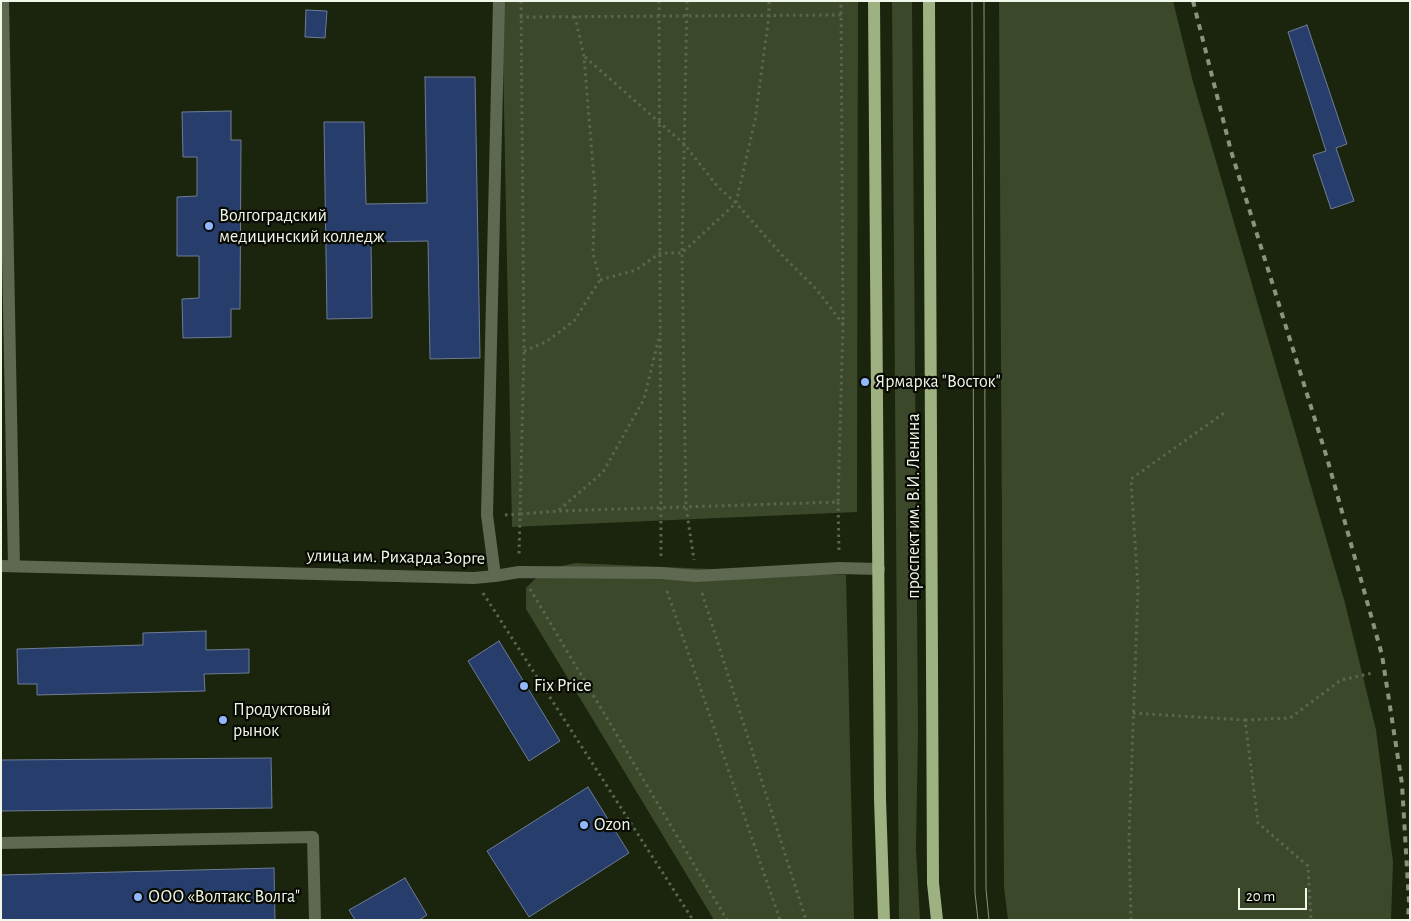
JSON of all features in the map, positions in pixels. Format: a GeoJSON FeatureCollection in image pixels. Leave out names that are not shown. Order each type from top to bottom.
{"type":"FeatureCollection","features":[{"type":"Feature","properties":{"kind":"main road","name":"проспект им. В.И. Ленина"},"geometry":{"type":"LineString","coordinates":[[874,1],[880,799],[884,920]]}},
{"type":"Feature","properties":{"kind":"main road","name":"проспект им. В.И. Ленина"},"geometry":{"type":"LineString","coordinates":[[929,1],[933,883],[937,920]]}},
{"type":"Feature","properties":{"kind":"street"},"geometry":{"type":"LineString","coordinates":[[4,1],[8,566]]}},
{"type":"Feature","properties":{"kind":"street"},"geometry":{"type":"LineString","coordinates":[[495,576],[487,515],[500,1]]}},
{"type":"Feature","properties":{"kind":"street","name":"улица им. Рихарда Зорге"},"geometry":{"type":"LineString","coordinates":[[8,566],[474,578],[519,572],[661,573],[696,576],[839,568],[879,569]]}},
{"type":"Feature","properties":{"kind":"street"},"geometry":{"type":"LineString","coordinates":[[1,843],[313,837],[315,920]]}},
{"type":"Feature","properties":{"kind":"path"},"geometry":{"type":"LineString","coordinates":[[521,1],[524,351],[519,572],[727,920]]}},
{"type":"Feature","properties":{"kind":"path"},"geometry":{"type":"LineString","coordinates":[[659,1],[661,573],[780,920]]}},
{"type":"Feature","properties":{"kind":"path"},"geometry":{"type":"LineString","coordinates":[[687,1],[682,254],[686,507],[696,576],[806,920]]}},
{"type":"Feature","properties":{"kind":"path"},"geometry":{"type":"LineString","coordinates":[[524,351],[546,342],[574,321],[600,280],[636,270],[660,253],[682,254],[736,203],[755,120],[769,16],[769,1]]}},
{"type":"Feature","properties":{"kind":"path"},"geometry":{"type":"LineString","coordinates":[[839,568],[838,502],[843,324],[841,1]]}},
{"type":"Feature","properties":{"kind":"path"},"geometry":{"type":"LineString","coordinates":[[520,17],[841,15]]}},
{"type":"Feature","properties":{"kind":"path"},"geometry":{"type":"LineString","coordinates":[[575,16],[584,56],[594,190],[594,253],[600,280]]}},
{"type":"Feature","properties":{"kind":"path"},"geometry":{"type":"LineString","coordinates":[[584,56],[684,144],[718,187],[736,203],[782,255],[817,290],[843,324]]}},
{"type":"Feature","properties":{"kind":"path"},"geometry":{"type":"LineString","coordinates":[[558,511],[604,472],[644,399],[660,331]]}},
{"type":"Feature","properties":{"kind":"path"},"geometry":{"type":"LineString","coordinates":[[1131,920],[1128,838],[1138,588],[1131,480],[1224,412]]}},
{"type":"Feature","properties":{"kind":"path"},"geometry":{"type":"LineString","coordinates":[[520,514],[662,507],[838,502]]}},
{"type":"Feature","properties":{"kind":"path"},"geometry":{"type":"LineString","coordinates":[[474,578],[693,920]]}},
{"type":"Feature","properties":{"kind":"path"},"geometry":{"type":"LineString","coordinates":[[1133,713],[1245,720],[1290,718],[1341,680],[1373,673]]}},
{"type":"Feature","properties":{"kind":"path"},"geometry":{"type":"LineString","coordinates":[[1245,720],[1258,822],[1308,866],[1311,920]]}},
{"type":"Feature","properties":{"kind":"green space"},"geometry":{"type":"Polygon","coordinates":[[[502,1],[858,1],[857,512],[512,527],[502,1]]]}},
{"type":"Feature","properties":{"kind":"green space"},"geometry":{"type":"Polygon","coordinates":[[[892,1],[912,1],[918,730],[916,849],[920,920],[899,920],[892,1]]]}},
{"type":"Feature","properties":{"kind":"green space"},"geometry":{"type":"Polygon","coordinates":[[[999,1],[1173,1],[1193,82],[1345,603],[1376,730],[1393,862],[1391,920],[1008,920],[1004,887],[999,1]]]}},
{"type":"Feature","properties":{"kind":"green space"},"geometry":{"type":"Polygon","coordinates":[[[575,563],[846,575],[854,920],[714,920],[526,609],[526,588],[544,570],[575,563]]]}},
{"type":"Feature","properties":{"kind":"building"},"geometry":{"type":"Polygon","coordinates":[[[306,10],[327,11],[325,38],[305,37],[306,10]]]}},
{"type":"Feature","properties":{"kind":"building"},"geometry":{"type":"Polygon","coordinates":[[[1307,25],[1347,144],[1336,148],[1354,201],[1331,209],[1313,155],[1326,151],[1288,32],[1307,25]]]}},
{"type":"Feature","properties":{"kind":"building"},"geometry":{"type":"Polygon","coordinates":[[[425,77],[475,77],[480,358],[430,359],[428,241],[371,242],[372,318],[327,319],[324,122],[364,122],[366,204],[427,203],[425,77]]]}},
{"type":"Feature","properties":{"kind":"building","name":"Волгоградский медицинский колледж"},"geometry":{"type":"Polygon","coordinates":[[[231,111],[231,140],[241,140],[240,309],[231,309],[231,337],[183,338],[182,299],[199,298],[199,256],[177,256],[177,197],[197,196],[197,157],[183,157],[182,112],[231,111]]]}},
{"type":"Feature","properties":{"kind":"building"},"geometry":{"type":"Polygon","coordinates":[[[206,631],[206,650],[249,649],[249,673],[204,674],[205,691],[37,695],[37,684],[18,684],[17,649],[143,645],[143,633],[206,631]]]}},
{"type":"Feature","properties":{"kind":"building"},"geometry":{"type":"Polygon","coordinates":[[[499,641],[560,741],[529,761],[468,661],[499,641]]]}},
{"type":"Feature","properties":{"kind":"building"},"geometry":{"type":"Polygon","coordinates":[[[271,758],[272,808],[1,811],[1,760],[271,758]]]}},
{"type":"Feature","properties":{"kind":"building"},"geometry":{"type":"Polygon","coordinates":[[[588,787],[629,853],[529,917],[487,851],[588,787]]]}},
{"type":"Feature","properties":{"kind":"building","name":"ООО «Волтакс Волга\""},"geometry":{"type":"Polygon","coordinates":[[[274,868],[275,920],[1,920],[1,875],[274,868]]]}},
{"type":"Feature","properties":{"kind":"building"},"geometry":{"type":"Polygon","coordinates":[[[405,878],[427,915],[419,920],[355,920],[349,910],[405,878]]]}},
{"type":"Feature","properties":{"kind":"tram line"},"geometry":{"type":"LineString","coordinates":[[972,1],[975,893],[978,920]]}},
{"type":"Feature","properties":{"kind":"tram line"},"geometry":{"type":"LineString","coordinates":[[984,1],[986,889],[989,920]]}},
{"type":"Feature","properties":{"kind":"railway"},"geometry":{"type":"LineString","coordinates":[[1193,1],[1231,151],[1327,458],[1382,655],[1402,784],[1409,902],[1408,920]]}},
{"type":"Feature","properties":{"kind":"place","name":"Волгоградский медицинский колледж"},"geometry":{"type":"Point","coordinates":[209,226]}},
{"type":"Feature","properties":{"kind":"place","name":"Ярмарка \"Восток\""},"geometry":{"type":"Point","coordinates":[865,382]}},
{"type":"Feature","properties":{"kind":"place","name":"Fix Price"},"geometry":{"type":"Point","coordinates":[524,686]}},
{"type":"Feature","properties":{"kind":"place","name":"Продуктовый рынок"},"geometry":{"type":"Point","coordinates":[223,720]}},
{"type":"Feature","properties":{"kind":"place","name":"Ozon"},"geometry":{"type":"Point","coordinates":[584,825]}},
{"type":"Feature","properties":{"kind":"place","name":"ООО «Волтакс Волга\""},"geometry":{"type":"Point","coordinates":[138,897]}}]}
